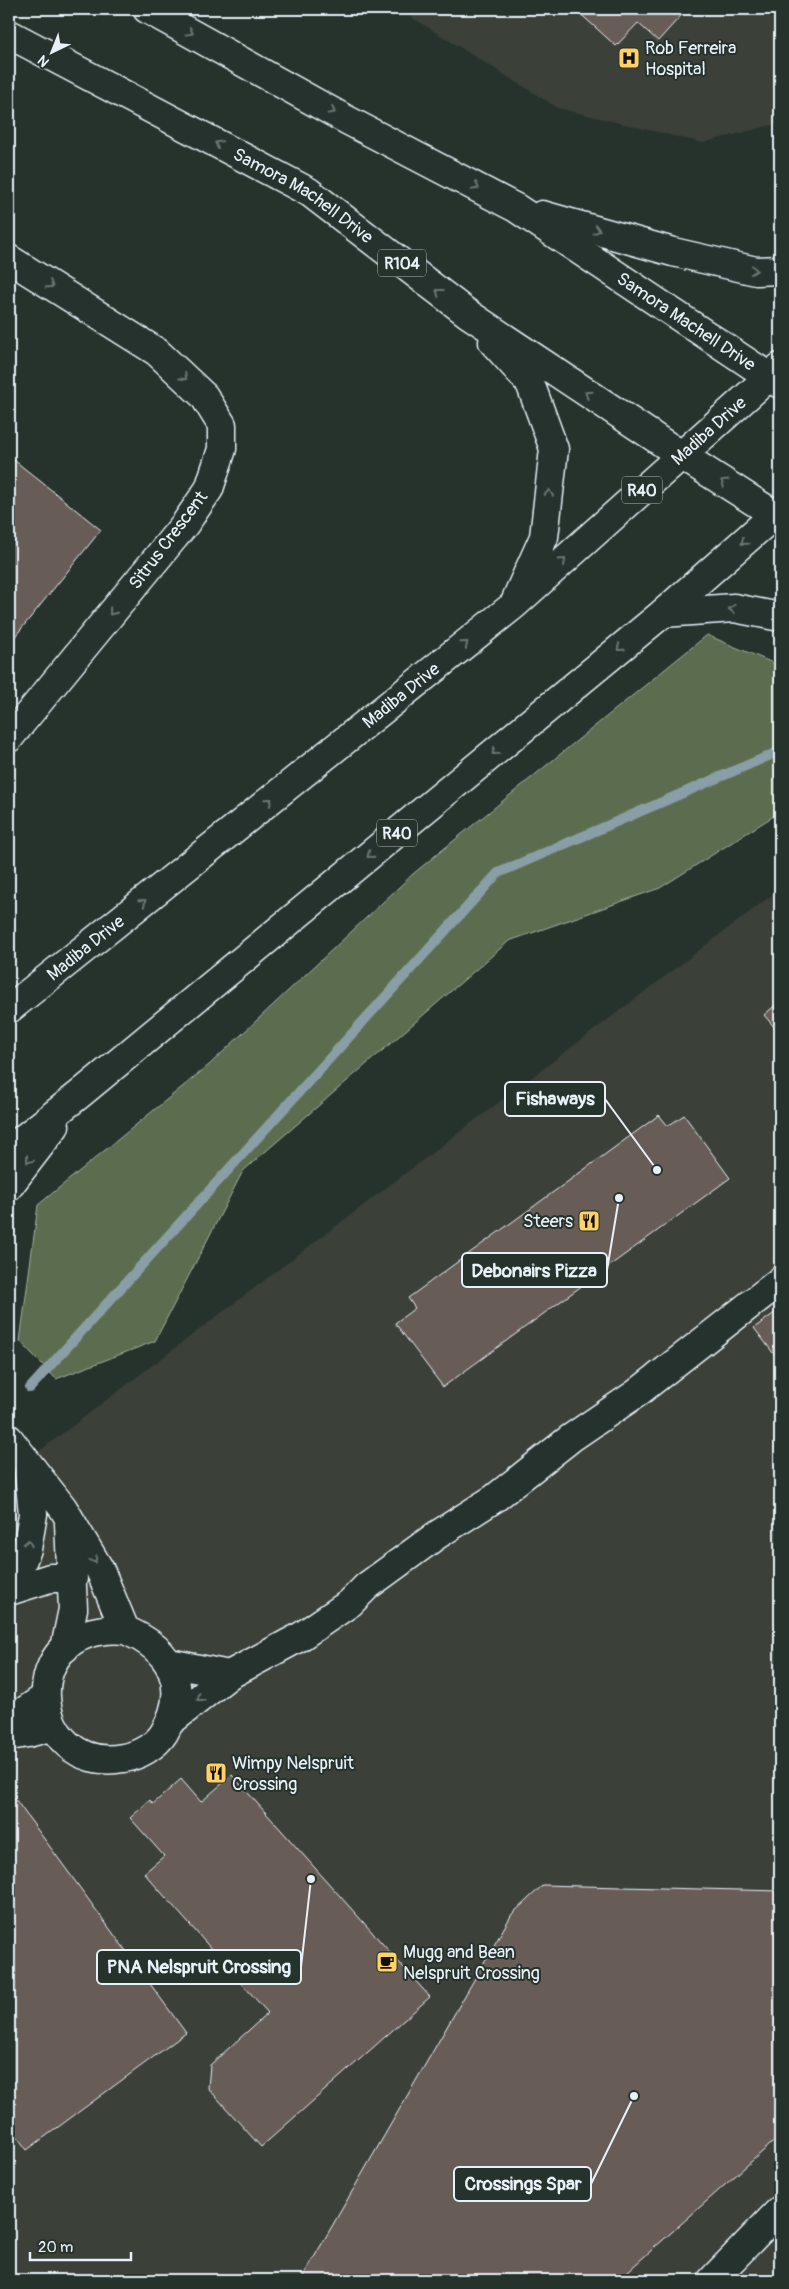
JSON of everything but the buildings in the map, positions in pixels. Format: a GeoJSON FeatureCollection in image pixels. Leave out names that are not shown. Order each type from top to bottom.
{"type":"FeatureCollection","features":[{"type":"Feature","properties":{"kind":"main road","name":"Samora Machell Drive"},"geometry":{"type":"LineString","coordinates":[[147,9],[347,120],[516,208],[777,375]]}},
{"type":"Feature","properties":{"kind":"main road","name":"Samora Machell Drive"},"geometry":{"type":"LineString","coordinates":[[9,34],[309,192],[467,313],[681,455],[779,514]]}},
{"type":"Feature","properties":{"kind":"main road"},"geometry":{"type":"LineString","coordinates":[[516,208],[682,254],[756,271],[780,270]]}},
{"type":"Feature","properties":{"kind":"main road","name":"Sitrus Crescent"},"geometry":{"type":"LineString","coordinates":[[9,260],[157,352],[204,396],[222,425],[222,449],[209,489],[185,524],[9,738]]}},
{"type":"Feature","properties":{"kind":"main road"},"geometry":{"type":"LineString","coordinates":[[467,313],[530,384],[554,449],[544,537],[514,605]]}},
{"type":"Feature","properties":{"kind":"main road","name":"Madiba Drive"},"geometry":{"type":"LineString","coordinates":[[9,1009],[514,605],[681,455],[777,375]]}},
{"type":"Feature","properties":{"kind":"main road","name":"R40"},"geometry":{"type":"LineString","coordinates":[[9,1150],[80,1094],[663,613],[779,514]]}},
{"type":"Feature","properties":{"kind":"main road"},"geometry":{"type":"LineString","coordinates":[[663,613],[734,608],[780,617]]}},
{"type":"Feature","properties":{"kind":"main road"},"geometry":{"type":"LineString","coordinates":[[9,1186],[80,1094]]}},
{"type":"Feature","properties":{"kind":"main road"},"geometry":{"type":"LineString","coordinates":[[171,1721],[229,1676],[300,1637],[350,1603],[367,1586],[438,1535],[495,1498],[572,1438],[636,1393],[780,1281]]}},
{"type":"Feature","properties":{"kind":"main road"},"geometry":{"type":"LineString","coordinates":[[9,1439],[63,1508],[100,1570],[125,1630]]}},
{"type":"Feature","properties":{"kind":"main road"},"geometry":{"type":"LineString","coordinates":[[10,1590],[28,1549],[33,1514],[28,1464]]}},
{"type":"Feature","properties":{"kind":"main road"},"geometry":{"type":"LineString","coordinates":[[65,1648],[73,1609],[69,1519]]}},
{"type":"Feature","properties":{"kind":"main road"},"geometry":{"type":"LineString","coordinates":[[10,1590],[50,1578],[73,1578]]}},
{"type":"Feature","properties":{"kind":"main road"},"geometry":{"type":"LineString","coordinates":[[109,1629],[125,1630],[142,1637],[158,1648],[169,1664],[176,1692],[175,1707],[171,1721],[161,1737],[147,1749],[130,1757],[112,1760],[94,1758],[78,1751],[64,1740],[53,1726],[45,1697],[46,1679],[54,1662],[65,1648],[78,1637],[92,1631],[109,1629]]}},
{"type":"Feature","properties":{"kind":"main road"},"geometry":{"type":"LineString","coordinates":[[169,1664],[229,1676]]}},
{"type":"Feature","properties":{"kind":"main road"},"geometry":{"type":"LineString","coordinates":[[9,1727],[20,1714],[45,1697]]}},
{"type":"Feature","properties":{"kind":"main road"},"geometry":{"type":"LineString","coordinates":[[9,1736],[28,1734],[53,1726]]}},
{"type":"Feature","properties":{"kind":"main road"},"geometry":{"type":"LineString","coordinates":[[712,2280],[780,2210]]}},
{"type":"Feature","properties":{"kind":"shaded area","name":"Rob Ferreira Hospital"},"geometry":{"type":"Polygon","coordinates":[[[398,9],[780,9],[780,123],[703,143],[558,108],[398,9]]]}},
{"type":"Feature","properties":{"kind":"shaded area"},"geometry":{"type":"Polygon","coordinates":[[[780,889],[780,2275],[775,2280],[9,2280],[9,1474],[780,889]]]}},
{"type":"Feature","properties":{"kind":"green space"},"geometry":{"type":"Polygon","coordinates":[[[707,635],[780,666],[780,812],[660,888],[509,941],[243,1171],[155,1341],[56,1379],[20,1341],[38,1205],[209,1065],[414,873],[707,635]]]}},
{"type":"Feature","properties":{"kind":"waterway"},"geometry":{"type":"LineString","coordinates":[[30,1388],[498,873],[780,751]]}},
{"type":"Feature","properties":{"kind":"place","name":"Rob Ferreira Hospital"},"geometry":{"type":"Point","coordinates":[629,58]}},
{"type":"Feature","properties":{"kind":"place","name":"Fishaways"},"geometry":{"type":"Point","coordinates":[657,1170]}},
{"type":"Feature","properties":{"kind":"place","name":"Debonairs Pizza"},"geometry":{"type":"Point","coordinates":[619,1198]}},
{"type":"Feature","properties":{"kind":"place","name":"Steers"},"geometry":{"type":"Point","coordinates":[589,1221]}},
{"type":"Feature","properties":{"kind":"place","name":"Wimpy Nelspruit Crossing"},"geometry":{"type":"Point","coordinates":[216,1773]}},
{"type":"Feature","properties":{"kind":"place","name":"PNA Nelspruit Crossing"},"geometry":{"type":"Point","coordinates":[311,1879]}},
{"type":"Feature","properties":{"kind":"place","name":"Mugg and Bean Nelspruit Crossing"},"geometry":{"type":"Point","coordinates":[387,1962]}},
{"type":"Feature","properties":{"kind":"place","name":"Crossings Spar"},"geometry":{"type":"Point","coordinates":[634,2096]}}]}
